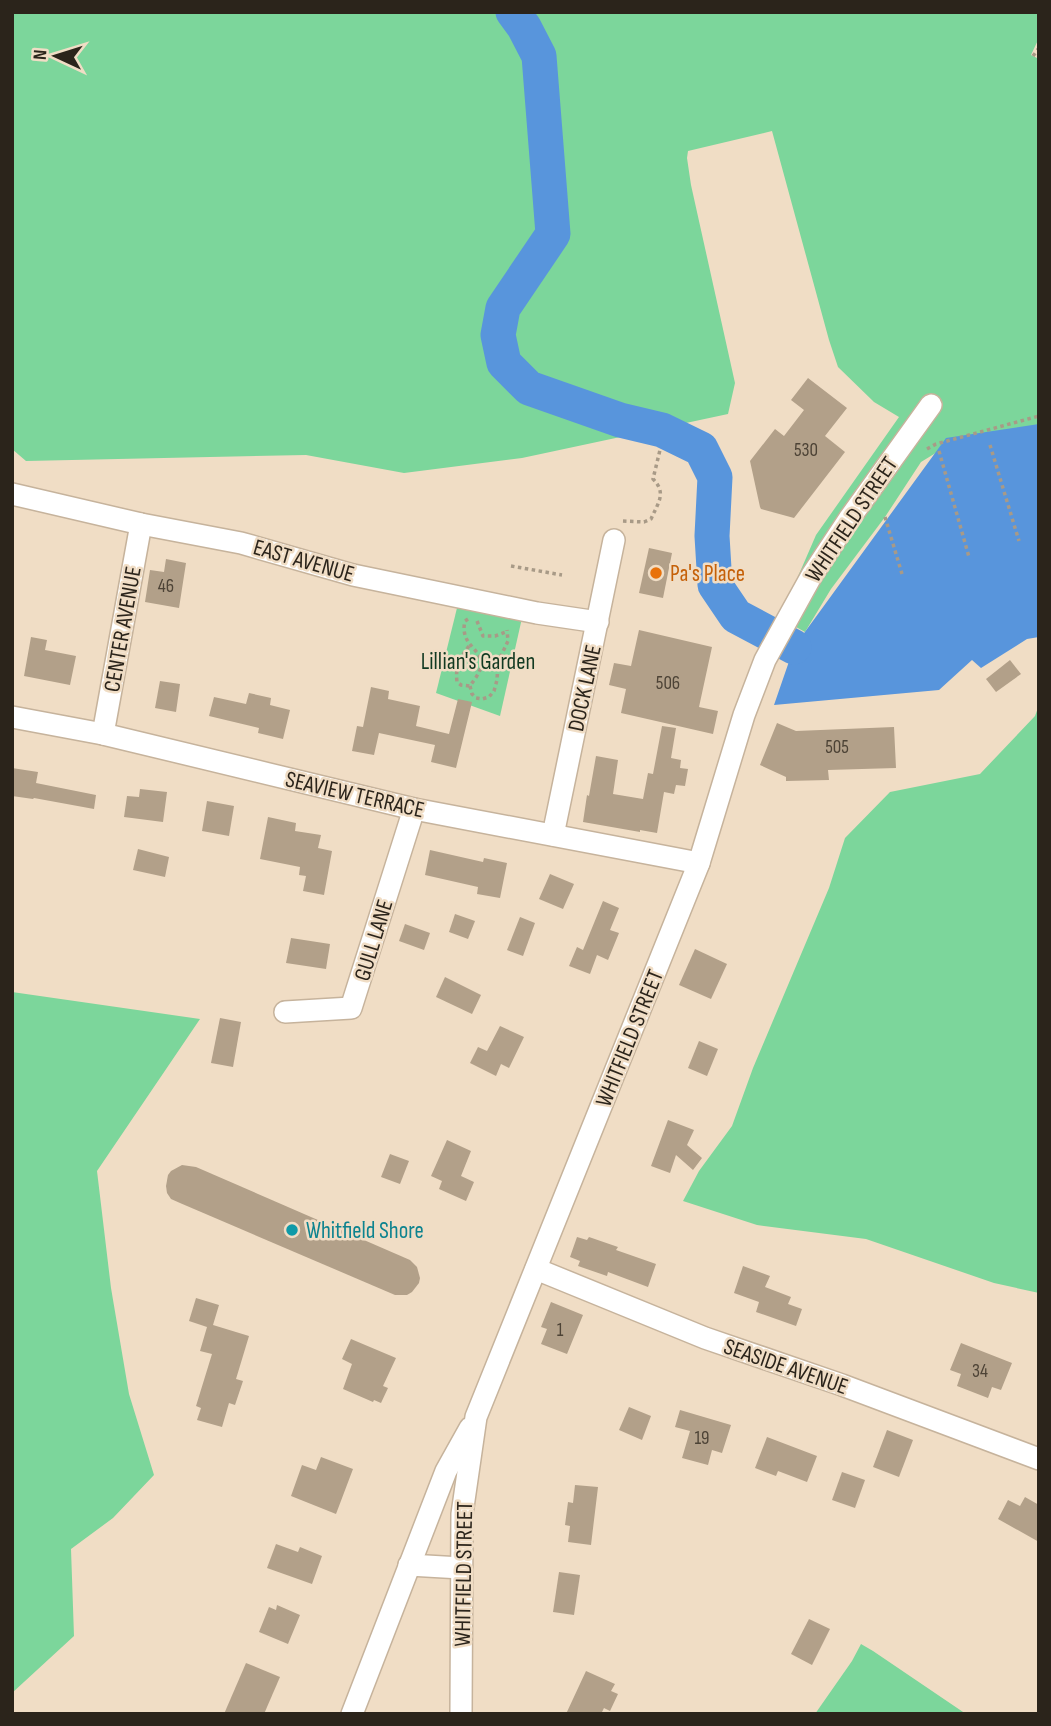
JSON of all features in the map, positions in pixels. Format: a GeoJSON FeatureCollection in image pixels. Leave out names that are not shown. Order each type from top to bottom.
{"type":"FeatureCollection","features":[{"type":"Feature","properties":{"kind":"street","name":"WHITFIELD STREET"},"geometry":{"type":"LineString","coordinates":[[461,1714],[462,1514],[476,1417],[699,863],[744,715],[765,660],[812,575],[932,405]]}},
{"type":"Feature","properties":{"kind":"street","name":"EAST AVENUE"},"geometry":{"type":"LineString","coordinates":[[12,494],[141,524],[241,542],[353,575],[598,622]]}},
{"type":"Feature","properties":{"kind":"street","name":"CENTER AVENUE"},"geometry":{"type":"LineString","coordinates":[[103,734],[141,524]]}},
{"type":"Feature","properties":{"kind":"street","name":"DOCK LANE"},"geometry":{"type":"LineString","coordinates":[[553,835],[615,530]]}},
{"type":"Feature","properties":{"kind":"street","name":"SEAVIEW TERRACE"},"geometry":{"type":"LineString","coordinates":[[12,717],[103,734],[414,809],[699,863]]}},
{"type":"Feature","properties":{"kind":"street","name":"GULL LANE"},"geometry":{"type":"LineString","coordinates":[[285,1012],[351,1008],[414,809]]}},
{"type":"Feature","properties":{"kind":"street","name":"SEASIDE AVENUE"},"geometry":{"type":"LineString","coordinates":[[536,1269],[705,1338],[842,1385],[1039,1459]]}},
{"type":"Feature","properties":{"kind":"street"},"geometry":{"type":"LineString","coordinates":[[352,1714],[446,1471],[476,1417]]}},
{"type":"Feature","properties":{"kind":"street"},"geometry":{"type":"LineString","coordinates":[[409,1565],[461,1568]]}},
{"type":"Feature","properties":{"kind":"path"},"geometry":{"type":"LineString","coordinates":[[1033,56],[1039,48]]}},
{"type":"Feature","properties":{"kind":"path"},"geometry":{"type":"LineString","coordinates":[[927,449],[936,444],[1039,416]]}},
{"type":"Feature","properties":{"kind":"path"},"geometry":{"type":"LineString","coordinates":[[990,445],[1019,541]]}},
{"type":"Feature","properties":{"kind":"path"},"geometry":{"type":"LineString","coordinates":[[615,530],[651,519],[661,492],[660,486],[653,479],[660,450]]}},
{"type":"Feature","properties":{"kind":"path"},"geometry":{"type":"LineString","coordinates":[[939,451],[969,557]]}},
{"type":"Feature","properties":{"kind":"path"},"geometry":{"type":"LineString","coordinates":[[885,517],[902,574]]}},
{"type":"Feature","properties":{"kind":"path"},"geometry":{"type":"LineString","coordinates":[[511,566],[562,575]]}},
{"type":"Feature","properties":{"kind":"path"},"geometry":{"type":"LineString","coordinates":[[469,619],[477,620],[483,636],[506,632],[508,637],[498,662],[498,680],[489,697],[476,698],[472,694],[470,686],[481,666],[481,660],[477,651],[469,646],[463,627],[469,619]]}},
{"type":"Feature","properties":{"kind":"path"},"geometry":{"type":"LineString","coordinates":[[469,646],[458,663],[456,676],[461,685],[470,686]]}},
{"type":"Feature","properties":{"kind":"green space"},"geometry":{"type":"Polygon","coordinates":[[[12,12],[1039,12],[1039,38],[1031,55],[1039,59],[1039,428],[939,451],[921,462],[885,517],[831,589],[805,632],[780,618],[816,535],[899,417],[874,402],[838,367],[772,131],[688,151],[691,185],[735,383],[728,414],[522,458],[404,473],[306,455],[26,461],[12,449],[12,12]]]}},
{"type":"Feature","properties":{"kind":"green space","name":"Lillian's Garden"},"geometry":{"type":"Polygon","coordinates":[[[458,604],[522,618],[500,716],[436,693],[458,604]]]}},
{"type":"Feature","properties":{"kind":"green space"},"geometry":{"type":"Polygon","coordinates":[[[1039,705],[1039,1293],[994,1283],[866,1239],[757,1225],[683,1201],[699,1171],[732,1126],[753,1068],[829,888],[845,838],[890,792],[980,774],[1035,716],[1039,705]]]}},
{"type":"Feature","properties":{"kind":"green space"},"geometry":{"type":"Polygon","coordinates":[[[12,992],[200,1019],[97,1171],[111,1288],[129,1394],[154,1475],[113,1518],[71,1549],[74,1636],[12,1693],[12,992]]]}},
{"type":"Feature","properties":{"kind":"green space"},"geometry":{"type":"Polygon","coordinates":[[[861,1644],[873,1651],[966,1714],[815,1714],[861,1644]]]}},
{"type":"Feature","properties":{"kind":"water"},"geometry":{"type":"Polygon","coordinates":[[[1039,424],[1039,637],[1027,639],[981,668],[972,660],[939,690],[774,705],[794,647],[946,438],[1039,424]]]}},
{"type":"Feature","properties":{"kind":"building"},"geometry":{"type":"Polygon","coordinates":[[[808,378],[847,408],[825,436],[845,452],[794,518],[761,509],[750,461],[775,429],[784,436],[804,410],[791,400],[808,378]]]}},
{"type":"Feature","properties":{"kind":"building","name":"Pa's Place"},"geometry":{"type":"Polygon","coordinates":[[[649,548],[672,553],[663,598],[639,593],[649,548]]]}},
{"type":"Feature","properties":{"kind":"building"},"geometry":{"type":"Polygon","coordinates":[[[166,559],[186,563],[179,608],[145,602],[150,570],[164,572],[166,559]]]}},
{"type":"Feature","properties":{"kind":"building"},"geometry":{"type":"Polygon","coordinates":[[[639,630],[712,647],[699,707],[718,711],[713,734],[621,713],[626,689],[609,685],[614,663],[631,666],[639,630]]]}},
{"type":"Feature","properties":{"kind":"building"},"geometry":{"type":"Polygon","coordinates":[[[31,637],[47,640],[45,650],[76,656],[70,685],[24,676],[31,637]]]}},
{"type":"Feature","properties":{"kind":"building"},"geometry":{"type":"Polygon","coordinates":[[[1010,660],[1021,674],[996,692],[986,679],[1010,660]]]}},
{"type":"Feature","properties":{"kind":"building"},"geometry":{"type":"Polygon","coordinates":[[[160,681],[180,684],[176,712],[155,708],[160,681]]]}},
{"type":"Feature","properties":{"kind":"building"},"geometry":{"type":"Polygon","coordinates":[[[371,687],[389,691],[388,699],[420,706],[416,726],[449,734],[458,699],[472,702],[456,768],[431,762],[435,745],[379,733],[374,755],[352,751],[357,726],[363,727],[371,687]]]}},
{"type":"Feature","properties":{"kind":"building"},"geometry":{"type":"Polygon","coordinates":[[[249,693],[271,698],[270,705],[290,710],[283,739],[258,733],[259,728],[209,716],[214,697],[246,704],[249,693]]]}},
{"type":"Feature","properties":{"kind":"building"},"geometry":{"type":"Polygon","coordinates":[[[777,723],[796,731],[894,727],[896,768],[828,770],[829,780],[786,781],[786,777],[760,765],[777,723]]]}},
{"type":"Feature","properties":{"kind":"building"},"geometry":{"type":"Polygon","coordinates":[[[662,726],[676,728],[671,758],[681,760],[680,768],[688,769],[685,786],[676,785],[674,794],[664,792],[657,833],[583,822],[596,756],[618,760],[613,794],[643,799],[648,773],[653,774],[662,726]]]}},
{"type":"Feature","properties":{"kind":"building"},"geometry":{"type":"Polygon","coordinates":[[[12,768],[38,772],[36,783],[96,795],[94,809],[12,796],[12,768]]]}},
{"type":"Feature","properties":{"kind":"building"},"geometry":{"type":"Polygon","coordinates":[[[140,789],[167,792],[163,822],[124,817],[127,796],[139,797],[140,789]]]}},
{"type":"Feature","properties":{"kind":"building"},"geometry":{"type":"Polygon","coordinates":[[[207,801],[234,806],[229,836],[202,831],[207,801]]]}},
{"type":"Feature","properties":{"kind":"building"},"geometry":{"type":"Polygon","coordinates":[[[268,817],[296,823],[295,831],[321,835],[318,848],[332,851],[324,895],[303,891],[306,876],[299,875],[300,867],[260,859],[268,817]]]}},
{"type":"Feature","properties":{"kind":"building"},"geometry":{"type":"Polygon","coordinates":[[[138,849],[169,857],[165,877],[133,870],[138,849]]]}},
{"type":"Feature","properties":{"kind":"building"},"geometry":{"type":"Polygon","coordinates":[[[430,850],[483,862],[484,858],[507,863],[500,898],[477,894],[478,887],[425,875],[430,850]]]}},
{"type":"Feature","properties":{"kind":"building"},"geometry":{"type":"Polygon","coordinates":[[[550,874],[574,884],[563,909],[539,899],[550,874]]]}},
{"type":"Feature","properties":{"kind":"building"},"geometry":{"type":"Polygon","coordinates":[[[603,901],[619,908],[610,930],[619,933],[608,960],[597,955],[590,974],[569,966],[577,947],[583,950],[603,901]]]}},
{"type":"Feature","properties":{"kind":"building"},"geometry":{"type":"Polygon","coordinates":[[[455,914],[475,921],[468,939],[449,932],[455,914]]]}},
{"type":"Feature","properties":{"kind":"building"},"geometry":{"type":"Polygon","coordinates":[[[520,917],[535,923],[523,956],[507,950],[520,917]]]}},
{"type":"Feature","properties":{"kind":"building"},"geometry":{"type":"Polygon","coordinates":[[[405,924],[430,933],[424,950],[399,941],[405,924]]]}},
{"type":"Feature","properties":{"kind":"building"},"geometry":{"type":"Polygon","coordinates":[[[291,938],[330,944],[326,969],[286,963],[291,938]]]}},
{"type":"Feature","properties":{"kind":"building"},"geometry":{"type":"Polygon","coordinates":[[[695,949],[727,964],[711,999],[679,985],[695,949]]]}},
{"type":"Feature","properties":{"kind":"building"},"geometry":{"type":"Polygon","coordinates":[[[445,977],[481,995],[472,1014],[436,997],[445,977]]]}},
{"type":"Feature","properties":{"kind":"building"},"geometry":{"type":"Polygon","coordinates":[[[220,1018],[241,1022],[233,1067],[211,1063],[220,1018]]]}},
{"type":"Feature","properties":{"kind":"building"},"geometry":{"type":"Polygon","coordinates":[[[500,1026],[524,1037],[509,1068],[501,1064],[496,1076],[470,1063],[478,1047],[487,1051],[500,1026]]]}},
{"type":"Feature","properties":{"kind":"building"},"geometry":{"type":"Polygon","coordinates":[[[699,1041],[718,1049],[707,1076],[688,1068],[699,1041]]]}},
{"type":"Feature","properties":{"kind":"building"},"geometry":{"type":"Polygon","coordinates":[[[668,1120],[694,1130],[687,1145],[702,1158],[693,1170],[676,1155],[670,1173],[651,1166],[668,1120]]]}},
{"type":"Feature","properties":{"kind":"building"},"geometry":{"type":"Polygon","coordinates":[[[447,1140],[471,1151],[461,1176],[474,1182],[466,1201],[439,1189],[442,1181],[431,1176],[447,1140]]]}},
{"type":"Feature","properties":{"kind":"building"},"geometry":{"type":"Polygon","coordinates":[[[390,1154],[409,1161],[400,1184],[381,1177],[390,1154]]]}},
{"type":"Feature","properties":{"kind":"building","name":"Whitfield Shore"},"geometry":{"type":"Polygon","coordinates":[[[182,1165],[196,1167],[410,1260],[417,1267],[419,1283],[407,1295],[395,1295],[171,1199],[166,1186],[168,1175],[182,1165]]]}},
{"type":"Feature","properties":{"kind":"building"},"geometry":{"type":"Polygon","coordinates":[[[577,1237],[587,1240],[589,1237],[656,1264],[648,1287],[608,1272],[607,1276],[578,1266],[580,1261],[570,1257],[577,1237]]]}},
{"type":"Feature","properties":{"kind":"building"},"geometry":{"type":"Polygon","coordinates":[[[743,1266],[770,1276],[765,1287],[791,1297],[788,1304],[802,1309],[796,1326],[756,1312],[759,1302],[734,1293],[743,1266]]]}},
{"type":"Feature","properties":{"kind":"building"},"geometry":{"type":"Polygon","coordinates":[[[196,1298],[219,1305],[213,1325],[249,1336],[236,1379],[243,1381],[235,1405],[229,1403],[222,1427],[197,1420],[201,1408],[196,1406],[212,1354],[200,1351],[207,1327],[189,1321],[196,1298]]]}},
{"type":"Feature","properties":{"kind":"building"},"geometry":{"type":"Polygon","coordinates":[[[551,1302],[583,1315],[567,1354],[541,1344],[547,1329],[541,1327],[551,1302]]]}},
{"type":"Feature","properties":{"kind":"building"},"geometry":{"type":"Polygon","coordinates":[[[351,1339],[396,1358],[383,1386],[388,1388],[381,1403],[343,1389],[352,1364],[342,1359],[351,1339]]]}},
{"type":"Feature","properties":{"kind":"building"},"geometry":{"type":"Polygon","coordinates":[[[961,1343],[1012,1363],[1001,1390],[992,1387],[988,1398],[957,1386],[961,1374],[950,1370],[961,1343]]]}},
{"type":"Feature","properties":{"kind":"building"},"geometry":{"type":"Polygon","coordinates":[[[629,1407],[651,1416],[642,1440],[619,1430],[629,1407]]]}},
{"type":"Feature","properties":{"kind":"building"},"geometry":{"type":"Polygon","coordinates":[[[680,1410],[731,1425],[722,1453],[712,1450],[708,1465],[682,1458],[690,1431],[675,1427],[680,1410]]]}},
{"type":"Feature","properties":{"kind":"building"},"geometry":{"type":"Polygon","coordinates":[[[887,1430],[913,1440],[899,1477],[873,1467],[887,1430]]]}},
{"type":"Feature","properties":{"kind":"building"},"geometry":{"type":"Polygon","coordinates":[[[767,1437],[817,1456],[807,1482],[778,1471],[776,1476],[755,1468],[767,1437]]]}},
{"type":"Feature","properties":{"kind":"building"},"geometry":{"type":"Polygon","coordinates":[[[321,1457],[353,1469],[336,1514],[291,1496],[302,1465],[316,1470],[321,1457]]]}},
{"type":"Feature","properties":{"kind":"building"},"geometry":{"type":"Polygon","coordinates":[[[842,1472],[865,1480],[855,1508],[832,1500],[842,1472]]]}},
{"type":"Feature","properties":{"kind":"building"},"geometry":{"type":"Polygon","coordinates":[[[575,1485],[598,1487],[591,1545],[568,1542],[570,1526],[565,1525],[568,1502],[573,1503],[575,1485]]]}},
{"type":"Feature","properties":{"kind":"building"},"geometry":{"type":"Polygon","coordinates":[[[1025,1497],[1039,1505],[1039,1542],[998,1519],[1008,1500],[1020,1506],[1025,1497]]]}},
{"type":"Feature","properties":{"kind":"building"},"geometry":{"type":"Polygon","coordinates":[[[276,1544],[298,1552],[300,1547],[322,1556],[312,1584],[267,1568],[276,1544]]]}},
{"type":"Feature","properties":{"kind":"building"},"geometry":{"type":"Polygon","coordinates":[[[559,1572],[580,1575],[574,1615],[553,1612],[559,1572]]]}},
{"type":"Feature","properties":{"kind":"building"},"geometry":{"type":"Polygon","coordinates":[[[277,1605],[300,1615],[288,1644],[259,1632],[269,1607],[276,1610],[277,1605]]]}},
{"type":"Feature","properties":{"kind":"building"},"geometry":{"type":"Polygon","coordinates":[[[809,1619],[830,1629],[812,1665],[791,1654],[809,1619]]]}},
{"type":"Feature","properties":{"kind":"building"},"geometry":{"type":"Polygon","coordinates":[[[246,1663],[280,1677],[264,1714],[224,1714],[246,1663]]]}},
{"type":"Feature","properties":{"kind":"building"},"geometry":{"type":"Polygon","coordinates":[[[586,1671],[615,1684],[611,1691],[618,1694],[610,1711],[604,1708],[601,1714],[566,1714],[586,1671]]]}},
{"type":"Feature","properties":{"kind":"waterway"},"geometry":{"type":"LineString","coordinates":[[513,12],[539,56],[553,234],[503,308],[498,335],[504,363],[529,388],[620,420],[662,430],[701,449],[715,477],[712,536],[715,585],[736,616],[794,647]]}},
{"type":"Feature","properties":{"kind":"place","name":"Pa's Place"},"geometry":{"type":"Point","coordinates":[656,573]}},
{"type":"Feature","properties":{"kind":"place","name":"Whitfield Shore"},"geometry":{"type":"Point","coordinates":[292,1230]}}]}
